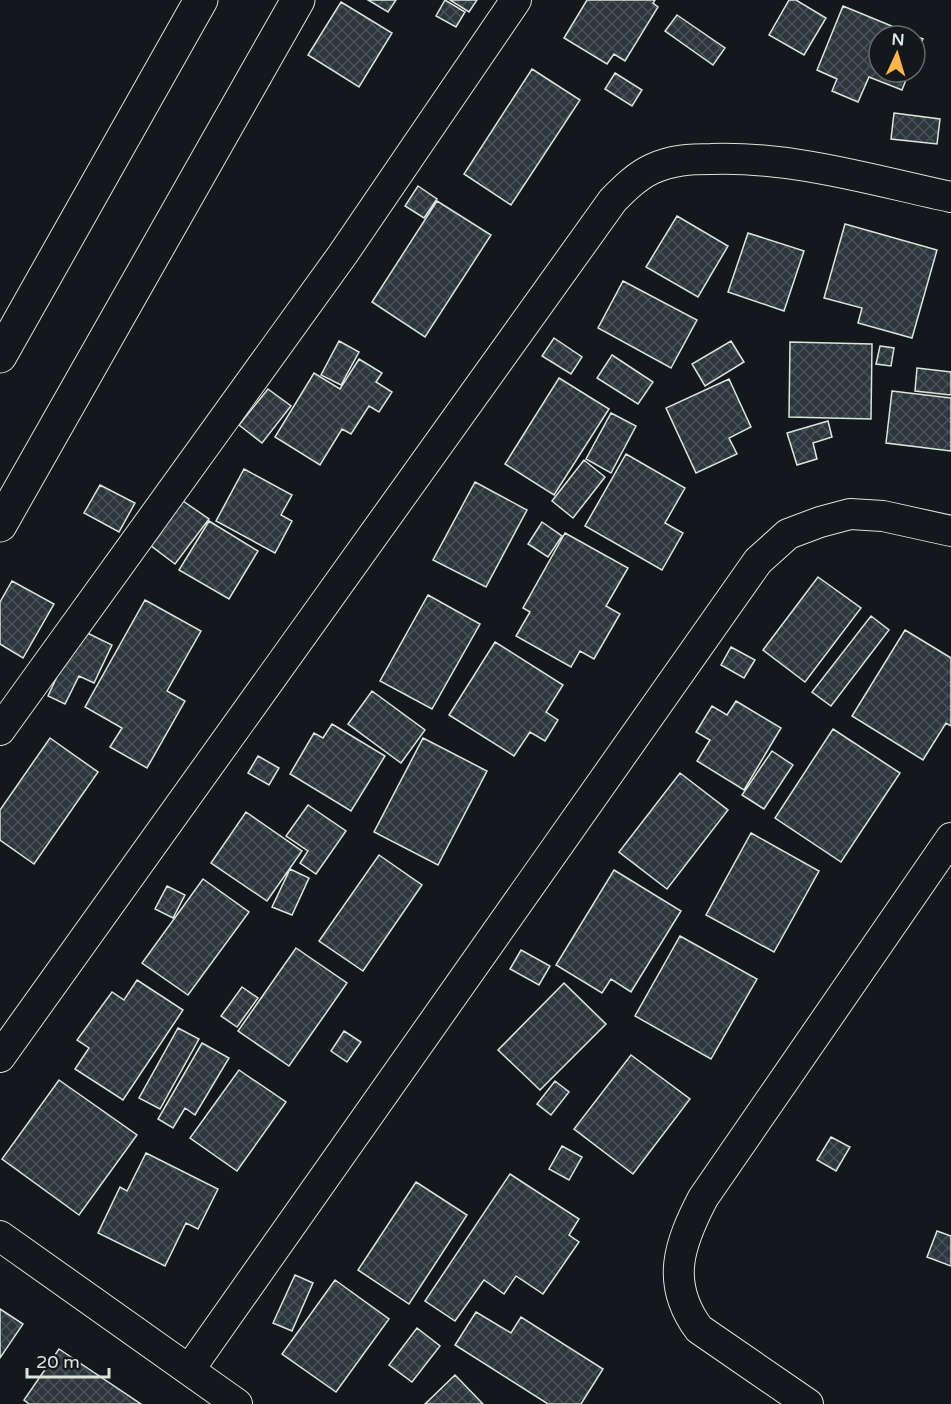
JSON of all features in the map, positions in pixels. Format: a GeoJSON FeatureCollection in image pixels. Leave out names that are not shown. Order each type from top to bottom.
{"type":"FeatureCollection","features":[{"type":"Feature","properties":{"kind":"main road"},"geometry":{"type":"LineString","coordinates":[[0,356],[201,0]]}},
{"type":"Feature","properties":{"kind":"main road"},"geometry":{"type":"LineString","coordinates":[[0,525],[298,0]]}},
{"type":"Feature","properties":{"kind":"street"},"geometry":{"type":"LineString","coordinates":[[0,730],[344,254],[516,0]]}},
{"type":"Feature","properties":{"kind":"street"},"geometry":{"type":"LineString","coordinates":[[0,1057],[613,200],[633,180],[652,169],[675,161],[739,158],[784,161],[951,197]]}},
{"type":"Feature","properties":{"kind":"street"},"geometry":{"type":"LineString","coordinates":[[189,1370],[758,561],[788,534],[850,514],[883,516],[951,531]]}},
{"type":"Feature","properties":{"kind":"street"},"geometry":{"type":"LineString","coordinates":[[808,1404],[699,1329],[687,1313],[680,1289],[679,1266],[682,1246],[689,1225],[704,1198],[951,838]]}},
{"type":"Feature","properties":{"kind":"street"},"geometry":{"type":"LineString","coordinates":[[0,1236],[237,1404]]}},
{"type":"Feature","properties":{"kind":"building"},"geometry":{"type":"Polygon","coordinates":[[[368,0],[396,0],[388,12],[368,0]]]}},
{"type":"Feature","properties":{"kind":"building"},"geometry":{"type":"Polygon","coordinates":[[[445,0],[465,12],[456,27],[436,16],[445,0]]]}},
{"type":"Feature","properties":{"kind":"building"},"geometry":{"type":"Polygon","coordinates":[[[450,0],[477,0],[469,12],[450,0]]]}},
{"type":"Feature","properties":{"kind":"building"},"geometry":{"type":"Polygon","coordinates":[[[587,0],[655,0],[653,3],[658,7],[625,61],[614,54],[607,64],[564,38],[587,0]]]}},
{"type":"Feature","properties":{"kind":"building"},"geometry":{"type":"Polygon","coordinates":[[[789,0],[796,0],[826,18],[804,55],[769,35],[789,0]]]}},
{"type":"Feature","properties":{"kind":"building"},"geometry":{"type":"Polygon","coordinates":[[[341,2],[392,33],[359,87],[308,55],[341,2]]]}},
{"type":"Feature","properties":{"kind":"building"},"geometry":{"type":"Polygon","coordinates":[[[843,6],[887,24],[867,24],[867,82],[858,102],[832,91],[837,79],[817,70],[843,6]]]}},
{"type":"Feature","properties":{"kind":"building"},"geometry":{"type":"Polygon","coordinates":[[[677,15],[725,48],[713,65],[665,31],[677,15]]]}},
{"type":"Feature","properties":{"kind":"building"},"geometry":{"type":"Polygon","coordinates":[[[532,69],[580,100],[511,205],[464,174],[532,69]]]}},
{"type":"Feature","properties":{"kind":"building"},"geometry":{"type":"Polygon","coordinates":[[[615,73],[642,90],[632,106],[605,89],[615,73]]]}},
{"type":"Feature","properties":{"kind":"building"},"geometry":{"type":"Polygon","coordinates":[[[887,84],[904,84],[902,90],[887,84]]]}},
{"type":"Feature","properties":{"kind":"building"},"geometry":{"type":"Polygon","coordinates":[[[894,113],[940,119],[937,144],[891,139],[894,113]]]}},
{"type":"Feature","properties":{"kind":"building"},"geometry":{"type":"Polygon","coordinates":[[[418,186],[437,199],[424,218],[405,206],[418,186]]]}},
{"type":"Feature","properties":{"kind":"building"},"geometry":{"type":"Polygon","coordinates":[[[437,201],[491,235],[425,337],[372,302],[437,201]]]}},
{"type":"Feature","properties":{"kind":"building"},"geometry":{"type":"Polygon","coordinates":[[[677,216],[728,246],[698,297],[646,267],[677,216]]]}},
{"type":"Feature","properties":{"kind":"building"},"geometry":{"type":"Polygon","coordinates":[[[845,224],[937,250],[912,338],[858,323],[862,308],[824,298],[845,224]]]}},
{"type":"Feature","properties":{"kind":"building"},"geometry":{"type":"Polygon","coordinates":[[[748,233],[804,251],[784,311],[728,292],[748,233]]]}},
{"type":"Feature","properties":{"kind":"building"},"geometry":{"type":"Polygon","coordinates":[[[623,281],[697,320],[671,368],[598,328],[623,281]]]}},
{"type":"Feature","properties":{"kind":"building"},"geometry":{"type":"Polygon","coordinates":[[[554,338],[582,357],[571,374],[542,356],[554,338]]]}},
{"type":"Feature","properties":{"kind":"building"},"geometry":{"type":"Polygon","coordinates":[[[339,341],[359,352],[341,385],[321,375],[339,341]]]}},
{"type":"Feature","properties":{"kind":"building"},"geometry":{"type":"Polygon","coordinates":[[[731,341],[744,362],[705,386],[692,364],[731,341]]]}},
{"type":"Feature","properties":{"kind":"building"},"geometry":{"type":"Polygon","coordinates":[[[790,342],[872,344],[871,419],[789,417],[790,342]]]}},
{"type":"Feature","properties":{"kind":"building"},"geometry":{"type":"Polygon","coordinates":[[[880,346],[894,348],[891,366],[876,364],[880,346]]]}},
{"type":"Feature","properties":{"kind":"building"},"geometry":{"type":"Polygon","coordinates":[[[612,355],[653,382],[638,404],[597,378],[612,355]]]}},
{"type":"Feature","properties":{"kind":"building"},"geometry":{"type":"Polygon","coordinates":[[[359,359],[382,373],[376,382],[392,392],[379,412],[369,406],[351,434],[342,429],[320,465],[275,437],[314,373],[340,389],[359,359]]]}},
{"type":"Feature","properties":{"kind":"building"},"geometry":{"type":"Polygon","coordinates":[[[917,368],[951,372],[951,395],[915,391],[917,368]]]}},
{"type":"Feature","properties":{"kind":"building"},"geometry":{"type":"Polygon","coordinates":[[[559,378],[609,409],[554,495],[505,464],[559,378]]]}},
{"type":"Feature","properties":{"kind":"building"},"geometry":{"type":"Polygon","coordinates":[[[729,379],[751,427],[729,438],[737,454],[696,473],[666,408],[729,379]]]}},
{"type":"Feature","properties":{"kind":"building"},"geometry":{"type":"Polygon","coordinates":[[[268,389],[291,406],[262,443],[239,425],[268,389]]]}},
{"type":"Feature","properties":{"kind":"building"},"geometry":{"type":"Polygon","coordinates":[[[892,391],[951,398],[951,451],[886,443],[892,391]]]}},
{"type":"Feature","properties":{"kind":"building"},"geometry":{"type":"Polygon","coordinates":[[[611,413],[636,426],[611,473],[586,459],[611,413]]]}},
{"type":"Feature","properties":{"kind":"building"},"geometry":{"type":"Polygon","coordinates":[[[828,421],[832,437],[813,443],[817,459],[797,465],[787,433],[828,421]]]}},
{"type":"Feature","properties":{"kind":"building"},"geometry":{"type":"Polygon","coordinates":[[[626,454],[685,488],[665,523],[683,533],[662,570],[585,526],[626,454]]]}},
{"type":"Feature","properties":{"kind":"building"},"geometry":{"type":"Polygon","coordinates":[[[584,460],[605,477],[573,518],[552,501],[584,460]]]}},
{"type":"Feature","properties":{"kind":"building"},"geometry":{"type":"Polygon","coordinates":[[[244,469],[292,495],[281,515],[292,521],[275,553],[216,521],[244,469]]]}},
{"type":"Feature","properties":{"kind":"building"},"geometry":{"type":"Polygon","coordinates":[[[475,482],[527,510],[486,587],[433,560],[475,482]]]}},
{"type":"Feature","properties":{"kind":"building"},"geometry":{"type":"Polygon","coordinates":[[[100,485],[135,503],[119,532],[84,513],[100,485]]]}},
{"type":"Feature","properties":{"kind":"building"},"geometry":{"type":"Polygon","coordinates":[[[183,501],[209,519],[175,564],[150,545],[183,501]]]}},
{"type":"Feature","properties":{"kind":"building"},"geometry":{"type":"Polygon","coordinates":[[[209,521],[258,551],[229,599],[179,570],[209,521]]]}},
{"type":"Feature","properties":{"kind":"building"},"geometry":{"type":"Polygon","coordinates":[[[542,522],[562,536],[548,557],[528,544],[542,522]]]}},
{"type":"Feature","properties":{"kind":"building"},"geometry":{"type":"Polygon","coordinates":[[[565,533],[628,568],[606,606],[620,614],[594,659],[580,651],[571,667],[516,636],[530,612],[523,608],[565,533]]]}},
{"type":"Feature","properties":{"kind":"building"},"geometry":{"type":"Polygon","coordinates":[[[818,577],[861,608],[805,682],[763,650],[818,577]]]}},
{"type":"Feature","properties":{"kind":"building"},"geometry":{"type":"Polygon","coordinates":[[[12,581],[54,604],[23,658],[0,644],[0,602],[12,581]]]}},
{"type":"Feature","properties":{"kind":"building"},"geometry":{"type":"Polygon","coordinates":[[[428,595],[480,624],[432,709],[380,681],[428,595]]]}},
{"type":"Feature","properties":{"kind":"building"},"geometry":{"type":"Polygon","coordinates":[[[145,600],[201,631],[167,691],[185,701],[147,768],[110,747],[122,728],[85,707],[145,600]]]}},
{"type":"Feature","properties":{"kind":"building"},"geometry":{"type":"Polygon","coordinates":[[[871,616],[889,630],[831,706],[812,692],[871,616]]]}},
{"type":"Feature","properties":{"kind":"building"},"geometry":{"type":"Polygon","coordinates":[[[79,629],[112,645],[94,683],[79,676],[65,704],[48,696],[79,629]]]}},
{"type":"Feature","properties":{"kind":"building"},"geometry":{"type":"Polygon","coordinates":[[[905,630],[951,658],[951,726],[946,723],[923,760],[852,716],[905,630]]]}},
{"type":"Feature","properties":{"kind":"building"},"geometry":{"type":"Polygon","coordinates":[[[495,642],[563,685],[546,712],[558,720],[545,741],[530,732],[514,756],[449,715],[495,642]]]}},
{"type":"Feature","properties":{"kind":"building"},"geometry":{"type":"Polygon","coordinates":[[[731,647],[755,660],[744,678],[721,665],[731,647]]]}},
{"type":"Feature","properties":{"kind":"building"},"geometry":{"type":"Polygon","coordinates":[[[372,691],[425,730],[401,763],[348,724],[372,691]]]}},
{"type":"Feature","properties":{"kind":"building"},"geometry":{"type":"Polygon","coordinates":[[[736,701],[781,728],[744,790],[697,761],[710,740],[696,732],[712,706],[727,715],[736,701]]]}},
{"type":"Feature","properties":{"kind":"building"},"geometry":{"type":"Polygon","coordinates":[[[332,724],[385,756],[351,811],[290,774],[314,733],[323,738],[332,724]]]}},
{"type":"Feature","properties":{"kind":"building"},"geometry":{"type":"Polygon","coordinates":[[[833,729],[900,773],[841,862],[775,818],[833,729]]]}},
{"type":"Feature","properties":{"kind":"building"},"geometry":{"type":"Polygon","coordinates":[[[50,738],[98,772],[34,864],[0,840],[0,810],[50,738]]]}},
{"type":"Feature","properties":{"kind":"building"},"geometry":{"type":"Polygon","coordinates":[[[423,738],[487,771],[438,865],[374,832],[423,738]]]}},
{"type":"Feature","properties":{"kind":"building"},"geometry":{"type":"Polygon","coordinates":[[[772,751],[793,765],[764,809],[742,795],[772,751]]]}},
{"type":"Feature","properties":{"kind":"building"},"geometry":{"type":"Polygon","coordinates":[[[258,756],[279,768],[269,785],[248,773],[258,756]]]}},
{"type":"Feature","properties":{"kind":"building"},"geometry":{"type":"Polygon","coordinates":[[[680,773],[728,810],[667,889],[619,852],[680,773]]]}},
{"type":"Feature","properties":{"kind":"building"},"geometry":{"type":"Polygon","coordinates":[[[308,805],[346,831],[316,874],[300,863],[308,851],[286,836],[308,805]]]}},
{"type":"Feature","properties":{"kind":"building"},"geometry":{"type":"Polygon","coordinates":[[[246,812],[302,851],[267,901],[211,863],[246,812]]]}},
{"type":"Feature","properties":{"kind":"building"},"geometry":{"type":"Polygon","coordinates":[[[751,833],[819,871],[774,952],[706,915],[751,833]]]}},
{"type":"Feature","properties":{"kind":"building"},"geometry":{"type":"Polygon","coordinates":[[[379,855],[422,885],[363,971],[319,941],[379,855]]]}},
{"type":"Feature","properties":{"kind":"building"},"geometry":{"type":"Polygon","coordinates":[[[290,869],[309,878],[292,915],[272,907],[290,869]]]}},
{"type":"Feature","properties":{"kind":"building"},"geometry":{"type":"Polygon","coordinates":[[[614,870],[681,911],[631,992],[611,979],[602,993],[556,965],[614,870]]]}},
{"type":"Feature","properties":{"kind":"building"},"geometry":{"type":"Polygon","coordinates":[[[203,879],[249,912],[188,995],[142,963],[203,879]]]}},
{"type":"Feature","properties":{"kind":"building"},"geometry":{"type":"Polygon","coordinates":[[[167,886],[185,895],[173,918],[155,909],[167,886]]]}},
{"type":"Feature","properties":{"kind":"building"},"geometry":{"type":"Polygon","coordinates":[[[680,936],[757,979],[711,1059],[635,1016],[680,936]]]}},
{"type":"Feature","properties":{"kind":"building"},"geometry":{"type":"Polygon","coordinates":[[[296,948],[347,983],[289,1066],[238,1031],[296,948]]]}},
{"type":"Feature","properties":{"kind":"building"},"geometry":{"type":"Polygon","coordinates":[[[521,950],[550,966],[539,985],[510,969],[521,950]]]}},
{"type":"Feature","properties":{"kind":"building"},"geometry":{"type":"Polygon","coordinates":[[[137,980],[183,1010],[123,1100],[75,1069],[89,1048],[77,1040],[112,992],[124,1000],[137,980]]]}},
{"type":"Feature","properties":{"kind":"building"},"geometry":{"type":"Polygon","coordinates":[[[564,983],[606,1024],[540,1090],[498,1050],[564,983]]]}},
{"type":"Feature","properties":{"kind":"building"},"geometry":{"type":"Polygon","coordinates":[[[242,987],[258,998],[237,1027],[221,1016],[242,987]]]}},
{"type":"Feature","properties":{"kind":"building"},"geometry":{"type":"Polygon","coordinates":[[[178,1028],[199,1039],[160,1109],[139,1098],[178,1028]]]}},
{"type":"Feature","properties":{"kind":"building"},"geometry":{"type":"Polygon","coordinates":[[[344,1031],[361,1042],[347,1062],[331,1051],[344,1031]]]}},
{"type":"Feature","properties":{"kind":"building"},"geometry":{"type":"Polygon","coordinates":[[[202,1043],[229,1058],[195,1115],[185,1108],[173,1128],[158,1119],[202,1043]]]}},
{"type":"Feature","properties":{"kind":"building"},"geometry":{"type":"Polygon","coordinates":[[[631,1055],[690,1099],[633,1174],[574,1129],[631,1055]]]}},
{"type":"Feature","properties":{"kind":"building"},"geometry":{"type":"Polygon","coordinates":[[[239,1070],[286,1102],[237,1171],[190,1138],[239,1070]]]}},
{"type":"Feature","properties":{"kind":"building"},"geometry":{"type":"Polygon","coordinates":[[[59,1080],[137,1135],[79,1215],[2,1159],[59,1080]]]}},
{"type":"Feature","properties":{"kind":"building"},"geometry":{"type":"Polygon","coordinates":[[[555,1081],[569,1092],[551,1115],[537,1104],[555,1081]]]}},
{"type":"Feature","properties":{"kind":"building"},"geometry":{"type":"Polygon","coordinates":[[[831,1137],[850,1147],[836,1171],[817,1160],[831,1137]]]}},
{"type":"Feature","properties":{"kind":"building"},"geometry":{"type":"Polygon","coordinates":[[[562,1146],[582,1157],[569,1180],[549,1169],[562,1146]]]}},
{"type":"Feature","properties":{"kind":"building"},"geometry":{"type":"Polygon","coordinates":[[[146,1153],[218,1189],[198,1229],[186,1223],[165,1266],[98,1233],[120,1187],[127,1191],[146,1153]]]}},
{"type":"Feature","properties":{"kind":"building"},"geometry":{"type":"Polygon","coordinates":[[[510,1174],[579,1219],[569,1235],[579,1242],[543,1294],[516,1276],[504,1294],[484,1280],[455,1321],[425,1301],[510,1174]]]}},
{"type":"Feature","properties":{"kind":"building"},"geometry":{"type":"Polygon","coordinates":[[[416,1182],[467,1215],[409,1304],[358,1270],[416,1182]]]}},
{"type":"Feature","properties":{"kind":"building"},"geometry":{"type":"Polygon","coordinates":[[[937,1231],[951,1236],[951,1266],[927,1257],[937,1231]]]}},
{"type":"Feature","properties":{"kind":"building"},"geometry":{"type":"Polygon","coordinates":[[[295,1275],[313,1283],[292,1331],[273,1323],[295,1275]]]}},
{"type":"Feature","properties":{"kind":"building"},"geometry":{"type":"Polygon","coordinates":[[[335,1280],[389,1319],[336,1392],[282,1354],[335,1280]]]}},
{"type":"Feature","properties":{"kind":"building"},"geometry":{"type":"Polygon","coordinates":[[[0,1309],[23,1324],[0,1358],[0,1309]]]}},
{"type":"Feature","properties":{"kind":"building"},"geometry":{"type":"Polygon","coordinates":[[[476,1312],[511,1333],[521,1317],[603,1369],[581,1404],[548,1404],[455,1345],[476,1312]]]}},
{"type":"Feature","properties":{"kind":"building"},"geometry":{"type":"Polygon","coordinates":[[[417,1328],[440,1346],[412,1382],[389,1365],[417,1328]]]}},
{"type":"Feature","properties":{"kind":"building"},"geometry":{"type":"Polygon","coordinates":[[[59,1349],[141,1404],[29,1404],[24,1400],[59,1349]]]}},
{"type":"Feature","properties":{"kind":"building"},"geometry":{"type":"Polygon","coordinates":[[[455,1375],[483,1404],[425,1404],[455,1375]]]}}]}
